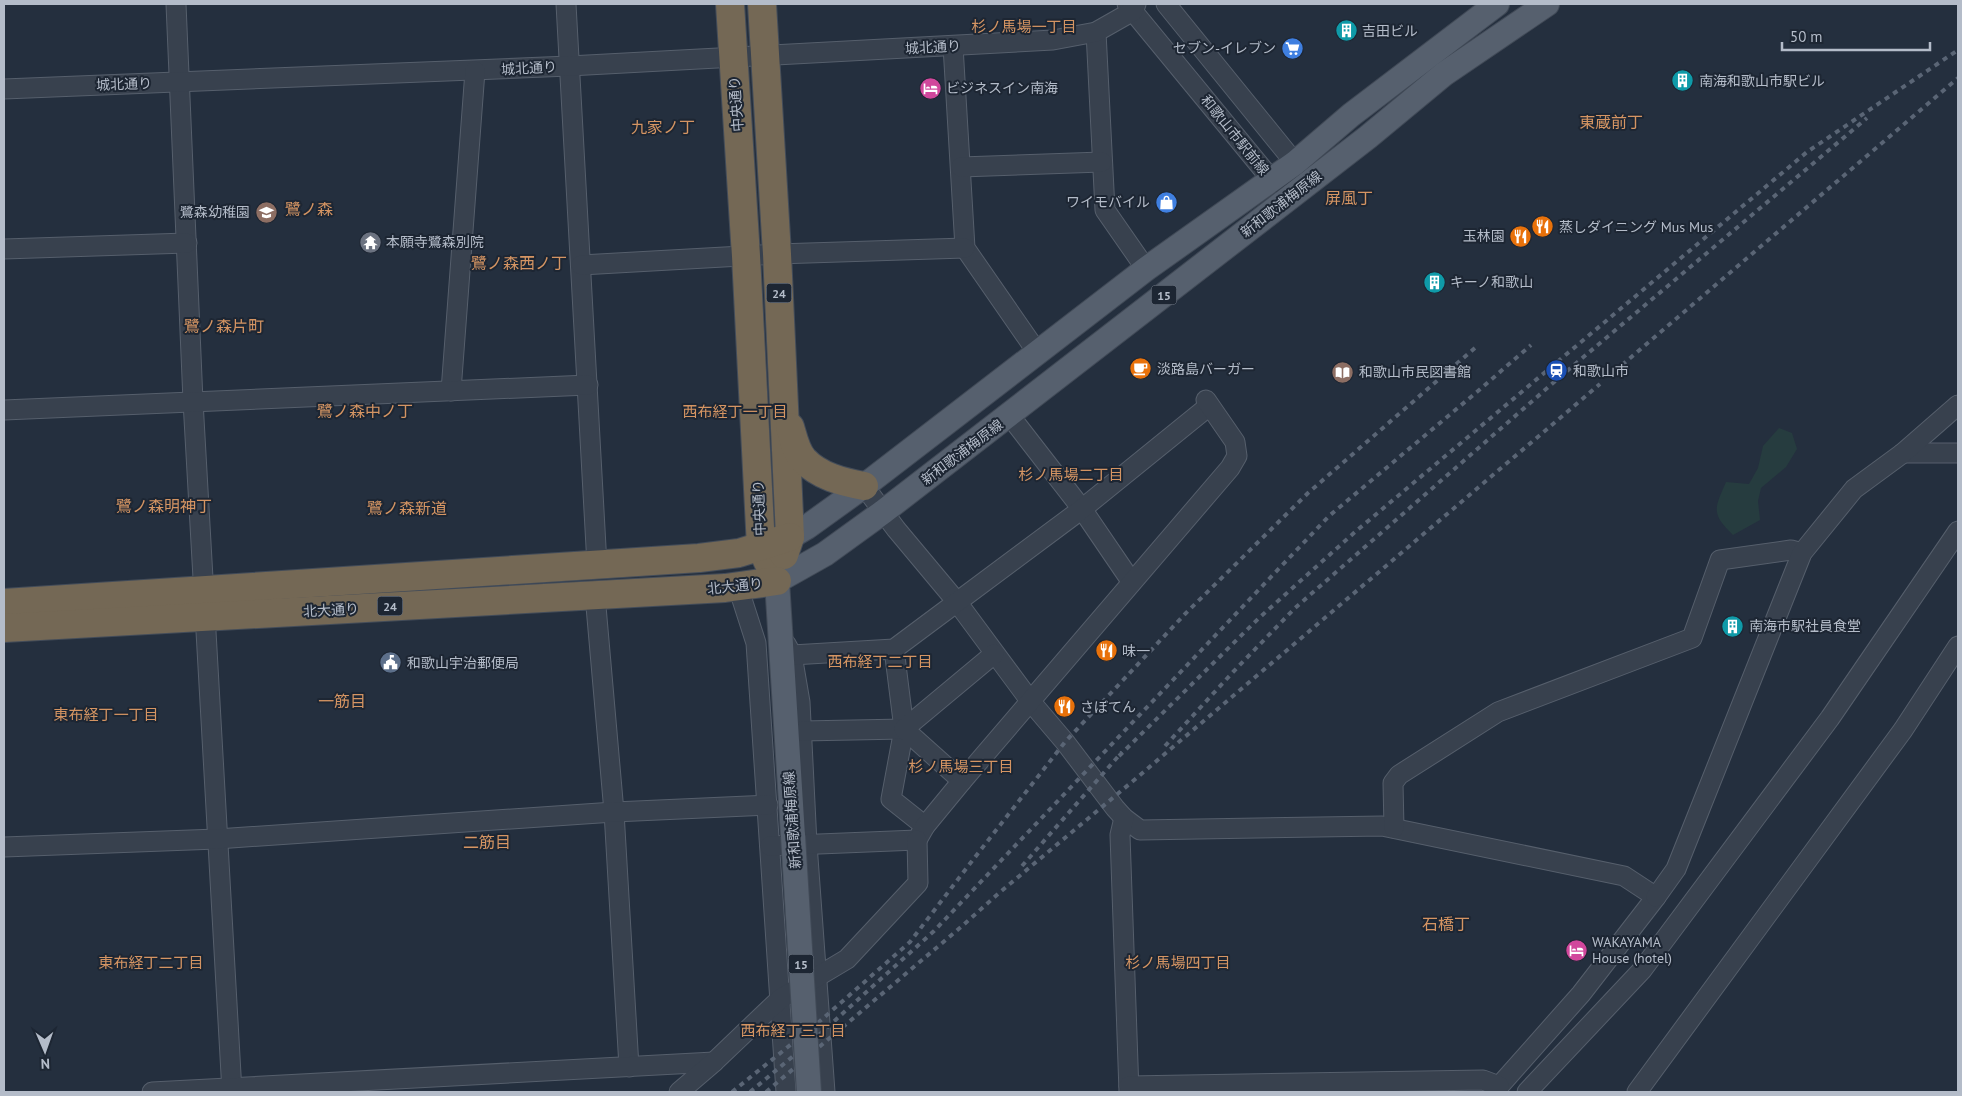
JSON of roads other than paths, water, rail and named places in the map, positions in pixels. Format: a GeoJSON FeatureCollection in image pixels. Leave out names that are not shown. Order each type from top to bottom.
{"type":"FeatureCollection","features":[{"type":"Feature","properties":{"kind":"highway","name":"中央通り"},"geometry":{"type":"LineString","coordinates":[[730,4],[746,256],[761,547],[777,581]]}},
{"type":"Feature","properties":{"kind":"highway","name":"中央通り"},"geometry":{"type":"LineString","coordinates":[[762,4],[767,56],[790,537],[777,581]]}},
{"type":"Feature","properties":{"kind":"highway","name":"24"},"geometry":{"type":"LineString","coordinates":[[783,404],[802,459],[819,472],[841,482],[864,486]]}},
{"type":"Feature","properties":{"kind":"highway","name":"24"},"geometry":{"type":"LineString","coordinates":[[761,547],[790,537]]}},
{"type":"Feature","properties":{"kind":"highway","name":"北大通り"},"geometry":{"type":"LineString","coordinates":[[4,603],[699,558],[739,553],[761,547]]}},
{"type":"Feature","properties":{"kind":"highway","name":"北大通り"},"geometry":{"type":"LineString","coordinates":[[4,628],[738,587],[777,581]]}},
{"type":"Feature","properties":{"kind":"main road","name":"新和歌浦梅原線"},"geometry":{"type":"LineString","coordinates":[[790,537],[864,486],[1146,269],[1295,163],[1351,115],[1497,4]]}},
{"type":"Feature","properties":{"kind":"main road","name":"新和歌浦梅原線"},"geometry":{"type":"LineString","coordinates":[[809,1092],[800,840],[780,632],[777,581],[826,554],[883,512],[1010,416],[1444,74],[1547,4]]}},
{"type":"Feature","properties":{"kind":"street"},"geometry":{"type":"LineString","coordinates":[[176,4],[194,402],[232,1090]]}},
{"type":"Feature","properties":{"kind":"street"},"geometry":{"type":"LineString","coordinates":[[566,4],[597,565]]}},
{"type":"Feature","properties":{"kind":"street","name":"和歌山市駅前線"},"geometry":{"type":"LineString","coordinates":[[1166,4],[1295,163]]}},
{"type":"Feature","properties":{"kind":"street","name":"城北通り"},"geometry":{"type":"LineString","coordinates":[[4,89],[569,66],[1053,40],[1096,32],[1132,6]]}},
{"type":"Feature","properties":{"kind":"street","name":"和歌山市駅前線"},"geometry":{"type":"LineString","coordinates":[[1132,6],[1271,179],[1296,192]]}},
{"type":"Feature","properties":{"kind":"street"},"geometry":{"type":"LineString","coordinates":[[1096,32],[1104,210],[1146,269]]}},
{"type":"Feature","properties":{"kind":"street"},"geometry":{"type":"LineString","coordinates":[[953,46],[965,248],[1037,352]]}},
{"type":"Feature","properties":{"kind":"street"},"geometry":{"type":"LineString","coordinates":[[450,391],[476,70]]}},
{"type":"Feature","properties":{"kind":"street"},"geometry":{"type":"LineString","coordinates":[[961,167],[1102,162]]}},
{"type":"Feature","properties":{"kind":"street"},"geometry":{"type":"LineString","coordinates":[[1295,163],[1296,192]]}},
{"type":"Feature","properties":{"kind":"street"},"geometry":{"type":"LineString","coordinates":[[4,250],[186,243]]}},
{"type":"Feature","properties":{"kind":"street"},"geometry":{"type":"LineString","coordinates":[[581,265],[777,254],[965,248]]}},
{"type":"Feature","properties":{"kind":"street"},"geometry":{"type":"LineString","coordinates":[[4,410],[588,385]]}},
{"type":"Feature","properties":{"kind":"street"},"geometry":{"type":"LineString","coordinates":[[679,1092],[714,1062],[780,999],[847,960],[918,884],[921,833],[962,781],[1031,702],[1131,581],[1230,468],[1237,456],[1235,442],[1208,403],[1082,509],[894,649],[792,655]]}},
{"type":"Feature","properties":{"kind":"street"},"geometry":{"type":"LineString","coordinates":[[1124,818],[1120,835],[1129,1089],[1483,1080],[1496,1089],[1581,994],[1676,869],[1802,553],[1854,490],[1902,453],[1958,405]]}},
{"type":"Feature","properties":{"kind":"street"},"geometry":{"type":"LineString","coordinates":[[1010,416],[1082,509],[1131,581]]}},
{"type":"Feature","properties":{"kind":"street"},"geometry":{"type":"LineString","coordinates":[[1902,453],[1958,453]]}},
{"type":"Feature","properties":{"kind":"street"},"geometry":{"type":"LineString","coordinates":[[864,486],[957,602],[1031,702],[1065,742],[1124,818],[1140,830],[1382,826],[1624,876],[1656,896]]}},
{"type":"Feature","properties":{"kind":"street"},"geometry":{"type":"LineString","coordinates":[[1526,1092],[1642,970],[1830,718],[1958,531]]}},
{"type":"Feature","properties":{"kind":"street"},"geometry":{"type":"LineString","coordinates":[[1394,828],[1393,783],[1399,774],[1498,712],[1692,638],[1720,560],[1791,550],[1802,553]]}},
{"type":"Feature","properties":{"kind":"street"},"geometry":{"type":"LineString","coordinates":[[738,587],[749,616],[756,643],[786,1092]]}},
{"type":"Feature","properties":{"kind":"street"},"geometry":{"type":"LineString","coordinates":[[595,595],[614,812],[629,1067]]}},
{"type":"Feature","properties":{"kind":"street"},"geometry":{"type":"LineString","coordinates":[[780,632],[792,655],[800,702],[802,731],[800,840],[816,978],[825,1092]]}},
{"type":"Feature","properties":{"kind":"street"},"geometry":{"type":"LineString","coordinates":[[1637,1092],[1903,730],[1958,646]]}},
{"type":"Feature","properties":{"kind":"street"},"geometry":{"type":"LineString","coordinates":[[894,649],[904,729],[891,799],[921,833]]}},
{"type":"Feature","properties":{"kind":"street"},"geometry":{"type":"LineString","coordinates":[[802,731],[904,729],[994,654]]}},
{"type":"Feature","properties":{"kind":"street"},"geometry":{"type":"LineString","coordinates":[[904,729],[962,781]]}},
{"type":"Feature","properties":{"kind":"street"},"geometry":{"type":"LineString","coordinates":[[4,847],[217,839],[614,812],[768,805]]}},
{"type":"Feature","properties":{"kind":"street"},"geometry":{"type":"LineString","coordinates":[[770,846],[800,840],[921,833]]}},
{"type":"Feature","properties":{"kind":"street"},"geometry":{"type":"LineString","coordinates":[[152,1092],[232,1090],[714,1062]]}},
{"type":"Feature","properties":{"kind":"railway"},"geometry":{"type":"LineString","coordinates":[[1119,756],[1259,618],[1355,532],[1807,152],[1958,50]]}},
{"type":"Feature","properties":{"kind":"railway"},"geometry":{"type":"LineString","coordinates":[[1622,365],[1958,78]]}},
{"type":"Feature","properties":{"kind":"railway"},"geometry":{"type":"LineString","coordinates":[[1165,746],[1295,608],[1561,376],[1867,118]]}},
{"type":"Feature","properties":{"kind":"railway"},"geometry":{"type":"LineString","coordinates":[[750,1092],[821,1033],[934,931],[1329,516],[1531,345]]}},
{"type":"Feature","properties":{"kind":"railway"},"geometry":{"type":"LineString","coordinates":[[732,1092],[820,1021],[910,942],[1065,742],[1185,614],[1308,493],[1476,347]]}},
{"type":"Feature","properties":{"kind":"railway"},"geometry":{"type":"LineString","coordinates":[[766,1092],[1600,384]]}},
{"type":"Feature","properties":{"kind":"railway"},"geometry":{"type":"LineString","coordinates":[[1022,866],[1122,752]]}},
{"type":"Feature","properties":{"kind":"place","name":"吉田ビル"},"geometry":{"type":"Point","coordinates":[1346,31]}},
{"type":"Feature","properties":{"kind":"place","name":"セブン-イレブン"},"geometry":{"type":"Point","coordinates":[1292,48]}},
{"type":"Feature","properties":{"kind":"place","name":"南海和歌山市駅ビル"},"geometry":{"type":"Point","coordinates":[1683,81]}},
{"type":"Feature","properties":{"kind":"place","name":"ビジネスイン南海"},"geometry":{"type":"Point","coordinates":[930,88]}},
{"type":"Feature","properties":{"kind":"place","name":"ワイモバイル"},"geometry":{"type":"Point","coordinates":[1166,202]}},
{"type":"Feature","properties":{"kind":"place","name":"鷺森幼稚園"},"geometry":{"type":"Point","coordinates":[266,212]}},
{"type":"Feature","properties":{"kind":"place","name":"蒸しダイニング Mus Mus"},"geometry":{"type":"Point","coordinates":[1543,227]}},
{"type":"Feature","properties":{"kind":"place","name":"玉林園"},"geometry":{"type":"Point","coordinates":[1521,236]}},
{"type":"Feature","properties":{"kind":"place","name":"本願寺鷺森別院"},"geometry":{"type":"Point","coordinates":[370,242]}},
{"type":"Feature","properties":{"kind":"place","name":"キーノ和歌山"},"geometry":{"type":"Point","coordinates":[1434,282]}},
{"type":"Feature","properties":{"kind":"place","name":"淡路島バーガー"},"geometry":{"type":"Point","coordinates":[1141,369]}},
{"type":"Feature","properties":{"kind":"place","name":"和歌山市"},"geometry":{"type":"Point","coordinates":[1557,371]}},
{"type":"Feature","properties":{"kind":"place","name":"和歌山市民図書館"},"geometry":{"type":"Point","coordinates":[1343,372]}},
{"type":"Feature","properties":{"kind":"place","name":"南海市駅社員食堂"},"geometry":{"type":"Point","coordinates":[1733,626]}},
{"type":"Feature","properties":{"kind":"place","name":"味一"},"geometry":{"type":"Point","coordinates":[1106,651]}},
{"type":"Feature","properties":{"kind":"place","name":"和歌山宇治郵便局"},"geometry":{"type":"Point","coordinates":[391,663]}},
{"type":"Feature","properties":{"kind":"place","name":"さぼてん"},"geometry":{"type":"Point","coordinates":[1064,707]}},
{"type":"Feature","properties":{"kind":"place","name":"WAKAYAMA House (hotel)"},"geometry":{"type":"Point","coordinates":[1576,950]}},
{"type":"Feature","properties":{"kind":"district","name":"杉ノ馬場一丁目"},"geometry":{"type":"Point","coordinates":[1024,26]}},
{"type":"Feature","properties":{"kind":"district","name":"東蔵前丁"},"geometry":{"type":"Point","coordinates":[1611,122]}},
{"type":"Feature","properties":{"kind":"district","name":"九家ノ丁"},"geometry":{"type":"Point","coordinates":[663,127]}},
{"type":"Feature","properties":{"kind":"district","name":"屏風丁"},"geometry":{"type":"Point","coordinates":[1349,198]}},
{"type":"Feature","properties":{"kind":"district","name":"鷺ノ森"},"geometry":{"type":"Point","coordinates":[309,209]}},
{"type":"Feature","properties":{"kind":"district","name":"鷺ノ森西ノ丁"},"geometry":{"type":"Point","coordinates":[519,263]}},
{"type":"Feature","properties":{"kind":"district","name":"鷺ノ森片町"},"geometry":{"type":"Point","coordinates":[224,326]}},
{"type":"Feature","properties":{"kind":"district","name":"鷺ノ森中ノ丁"},"geometry":{"type":"Point","coordinates":[365,411]}},
{"type":"Feature","properties":{"kind":"district","name":"西布経丁一丁目"},"geometry":{"type":"Point","coordinates":[735,411]}},
{"type":"Feature","properties":{"kind":"district","name":"杉ノ馬場二丁目"},"geometry":{"type":"Point","coordinates":[1071,474]}},
{"type":"Feature","properties":{"kind":"district","name":"鷺ノ森明神丁"},"geometry":{"type":"Point","coordinates":[164,506]}},
{"type":"Feature","properties":{"kind":"district","name":"鷺ノ森新道"},"geometry":{"type":"Point","coordinates":[407,508]}},
{"type":"Feature","properties":{"kind":"district","name":"西布経丁二丁目"},"geometry":{"type":"Point","coordinates":[880,661]}},
{"type":"Feature","properties":{"kind":"district","name":"一筋目"},"geometry":{"type":"Point","coordinates":[342,701]}},
{"type":"Feature","properties":{"kind":"district","name":"東布経丁一丁目"},"geometry":{"type":"Point","coordinates":[106,714]}},
{"type":"Feature","properties":{"kind":"district","name":"杉ノ馬場三丁目"},"geometry":{"type":"Point","coordinates":[961,766]}},
{"type":"Feature","properties":{"kind":"district","name":"二筋目"},"geometry":{"type":"Point","coordinates":[487,842]}},
{"type":"Feature","properties":{"kind":"district","name":"石橋丁"},"geometry":{"type":"Point","coordinates":[1446,924]}},
{"type":"Feature","properties":{"kind":"district","name":"東布経丁二丁目"},"geometry":{"type":"Point","coordinates":[151,962]}},
{"type":"Feature","properties":{"kind":"district","name":"杉ノ馬場四丁目"},"geometry":{"type":"Point","coordinates":[1178,962]}},
{"type":"Feature","properties":{"kind":"district","name":"西布経丁三丁目"},"geometry":{"type":"Point","coordinates":[793,1030]}}]}
